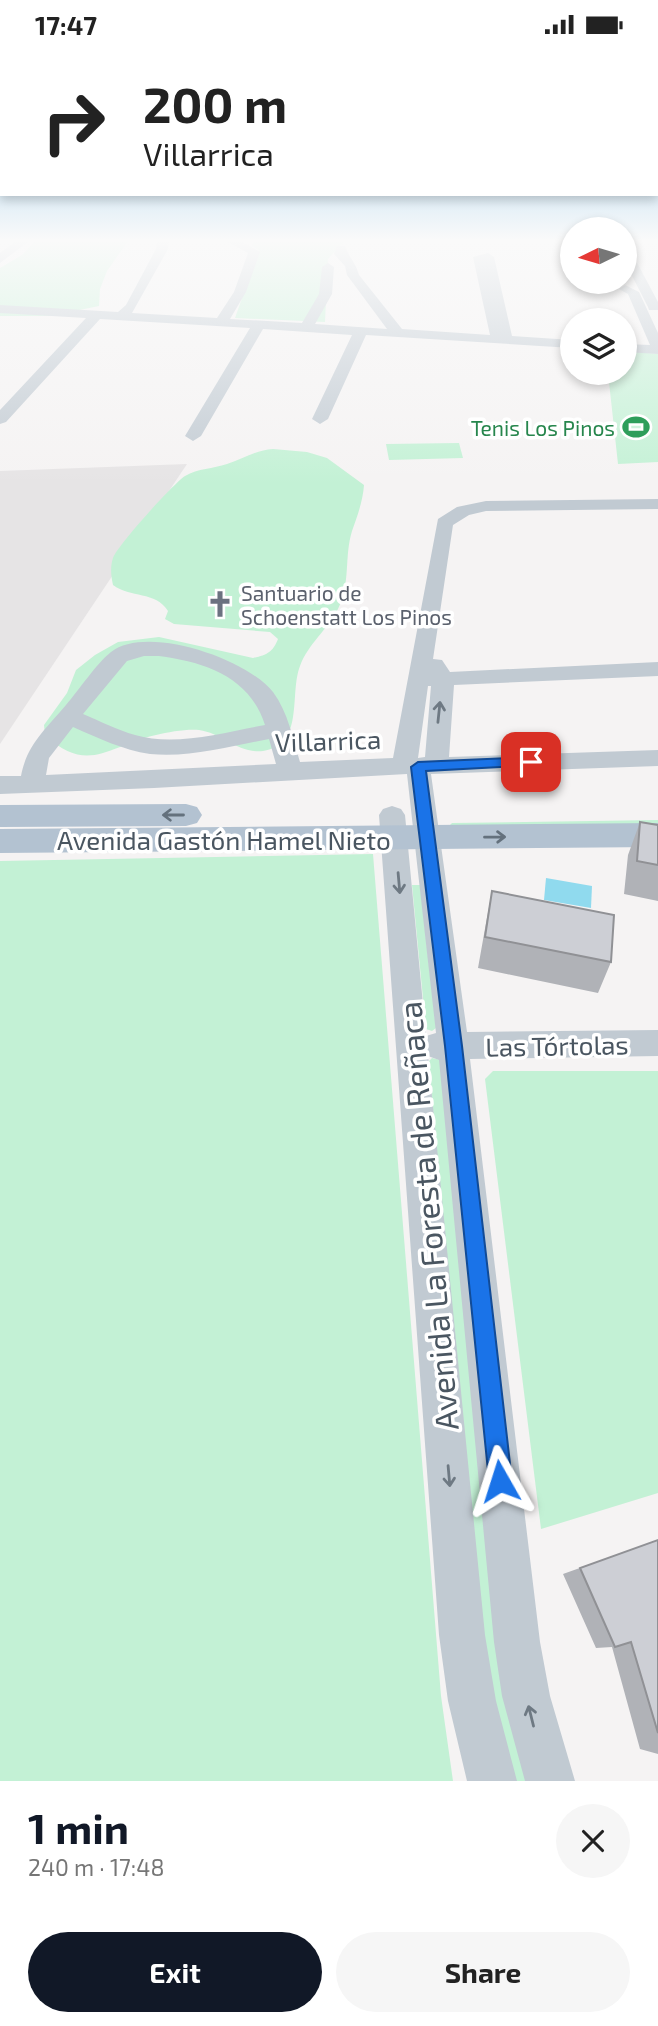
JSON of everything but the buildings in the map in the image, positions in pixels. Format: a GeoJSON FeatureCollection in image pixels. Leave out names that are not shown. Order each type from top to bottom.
{"type":"FeatureCollection","features":[{"type":"Feature","properties":{"kind":"main road","name":"Avenida Gastón Hamel Nieto"},"geometry":{"type":"LineString","coordinates":[[0,841],[409,827],[658,813]]}},
{"type":"Feature","properties":{"kind":"main road","name":"Avenida Gastón Hamel Nieto"},"geometry":{"type":"LineString","coordinates":[[0,816],[658,835]]}},
{"type":"Feature","properties":{"kind":"street"},"geometry":{"type":"LineString","coordinates":[[0,419],[90,322]]}},
{"type":"Feature","properties":{"kind":"street"},"geometry":{"type":"LineString","coordinates":[[201,322],[560,343]]}},
{"type":"Feature","properties":{"kind":"street"},"geometry":{"type":"LineString","coordinates":[[307,328],[308,322]]}},
{"type":"Feature","properties":{"kind":"street"},"geometry":{"type":"LineString","coordinates":[[389,322],[398,334]]}},
{"type":"Feature","properties":{"kind":"street"},"geometry":{"type":"LineString","coordinates":[[497,322],[502,340]]}},
{"type":"Feature","properties":{"kind":"street"},"geometry":{"type":"LineString","coordinates":[[499,322],[502,340]]}},
{"type":"Feature","properties":{"kind":"street"},"geometry":{"type":"LineString","coordinates":[[637,348],[658,349],[646,322]]}},
{"type":"Feature","properties":{"kind":"street"},"geometry":{"type":"LineString","coordinates":[[193,436],[259,325]]}},
{"type":"Feature","properties":{"kind":"street"},"geometry":{"type":"LineString","coordinates":[[320,419],[360,331]]}},
{"type":"Feature","properties":{"kind":"street"},"geometry":{"type":"LineString","coordinates":[[419,766],[418,680],[444,523],[456,513],[485,506],[658,504]]}},
{"type":"Feature","properties":{"kind":"street"},"geometry":{"type":"LineString","coordinates":[[419,766],[443,678],[424,647]]}},
{"type":"Feature","properties":{"kind":"street"},"geometry":{"type":"LineString","coordinates":[[32,784],[37,756],[119,656],[128,650],[143,648],[204,658],[235,671],[267,700],[290,771]]}},
{"type":"Feature","properties":{"kind":"street"},"geometry":{"type":"LineString","coordinates":[[418,680],[658,669]]}},
{"type":"Feature","properties":{"kind":"street"},"geometry":{"type":"LineString","coordinates":[[69,717],[136,743],[154,746],[181,745],[277,730]]}},
{"type":"Feature","properties":{"kind":"street","name":"Villarrica"},"geometry":{"type":"LineString","coordinates":[[0,785],[658,758]]}},
{"type":"Feature","properties":{"kind":"street","name":"Avenida La Foresta de Reñaca"},"geometry":{"type":"LineString","coordinates":[[419,766],[409,827],[413,1046],[462,1635],[472,1701],[492,1781]]}},
{"type":"Feature","properties":{"kind":"street","name":"Avenida La Foresta de Reñaca"},"geometry":{"type":"LineString","coordinates":[[409,827],[453,1046],[516,1642],[526,1696],[550,1781]]}},
{"type":"Feature","properties":{"kind":"street","name":"Las Tórtolas"},"geometry":{"type":"LineString","coordinates":[[413,1046],[658,1043]]}},
{"type":"Feature","properties":{"kind":"shaded area"},"geometry":{"type":"Polygon","coordinates":[[[187,464],[0,744],[0,471],[187,464]]]}},
{"type":"Feature","properties":{"kind":"green space","name":"Tenis Los Pinos"},"geometry":{"type":"Polygon","coordinates":[[[637,352],[658,354],[658,462],[618,464],[609,385],[637,385],[637,352]]]}},
{"type":"Feature","properties":{"kind":"green space"},"geometry":{"type":"Polygon","coordinates":[[[459,443],[463,458],[389,460],[386,444],[459,443]]]}},
{"type":"Feature","properties":{"kind":"green space","name":"Santuario de Schoenstatt Los Pinos"},"geometry":{"type":"Polygon","coordinates":[[[273,449],[307,452],[327,458],[364,485],[350,541],[342,599],[334,616],[300,666],[293,717],[285,739],[276,747],[254,751],[207,732],[189,730],[156,735],[99,754],[74,753],[60,747],[45,735],[44,725],[67,693],[76,670],[118,642],[159,637],[253,658],[272,650],[278,639],[270,632],[174,624],[165,619],[168,611],[157,600],[127,592],[113,585],[111,565],[124,541],[185,476],[273,449]]]}},
{"type":"Feature","properties":{"kind":"green space"},"geometry":{"type":"Polygon","coordinates":[[[658,820],[658,826],[448,827],[452,823],[658,820]]]}},
{"type":"Feature","properties":{"kind":"green space"},"geometry":{"type":"Polygon","coordinates":[[[373,854],[441,1696],[453,1781],[0,1781],[0,861],[373,854]]]}},
{"type":"Feature","properties":{"kind":"green space"},"geometry":{"type":"Polygon","coordinates":[[[412,885],[420,885],[436,1028],[432,1031],[426,1029],[412,885]]]}},
{"type":"Feature","properties":{"kind":"green space"},"geometry":{"type":"Polygon","coordinates":[[[432,1058],[441,1060],[530,1781],[509,1781],[489,1691],[455,1376],[429,1061],[432,1058]]]}},
{"type":"Feature","properties":{"kind":"green space"},"geometry":{"type":"Polygon","coordinates":[[[493,1071],[658,1071],[658,1493],[541,1529],[485,1079],[493,1071]]]}},
{"type":"Feature","properties":{"kind":"water"},"geometry":{"type":"Polygon","coordinates":[[[546,878],[592,886],[591,908],[544,900],[546,878]]]}},
{"type":"Feature","properties":{"kind":"place","name":"Tenis Los Pinos"},"geometry":{"type":"Point","coordinates":[636,427]}},
{"type":"Feature","properties":{"kind":"place","name":"Santuario de Schoenstatt Los Pinos"},"geometry":{"type":"Point","coordinates":[220,604]}},
{"type":"Feature","properties":{"kind":"route"},"geometry":{"type":"LineString","coordinates":[[500,1481],[453,1046],[418,767],[531,762]]}}]}
